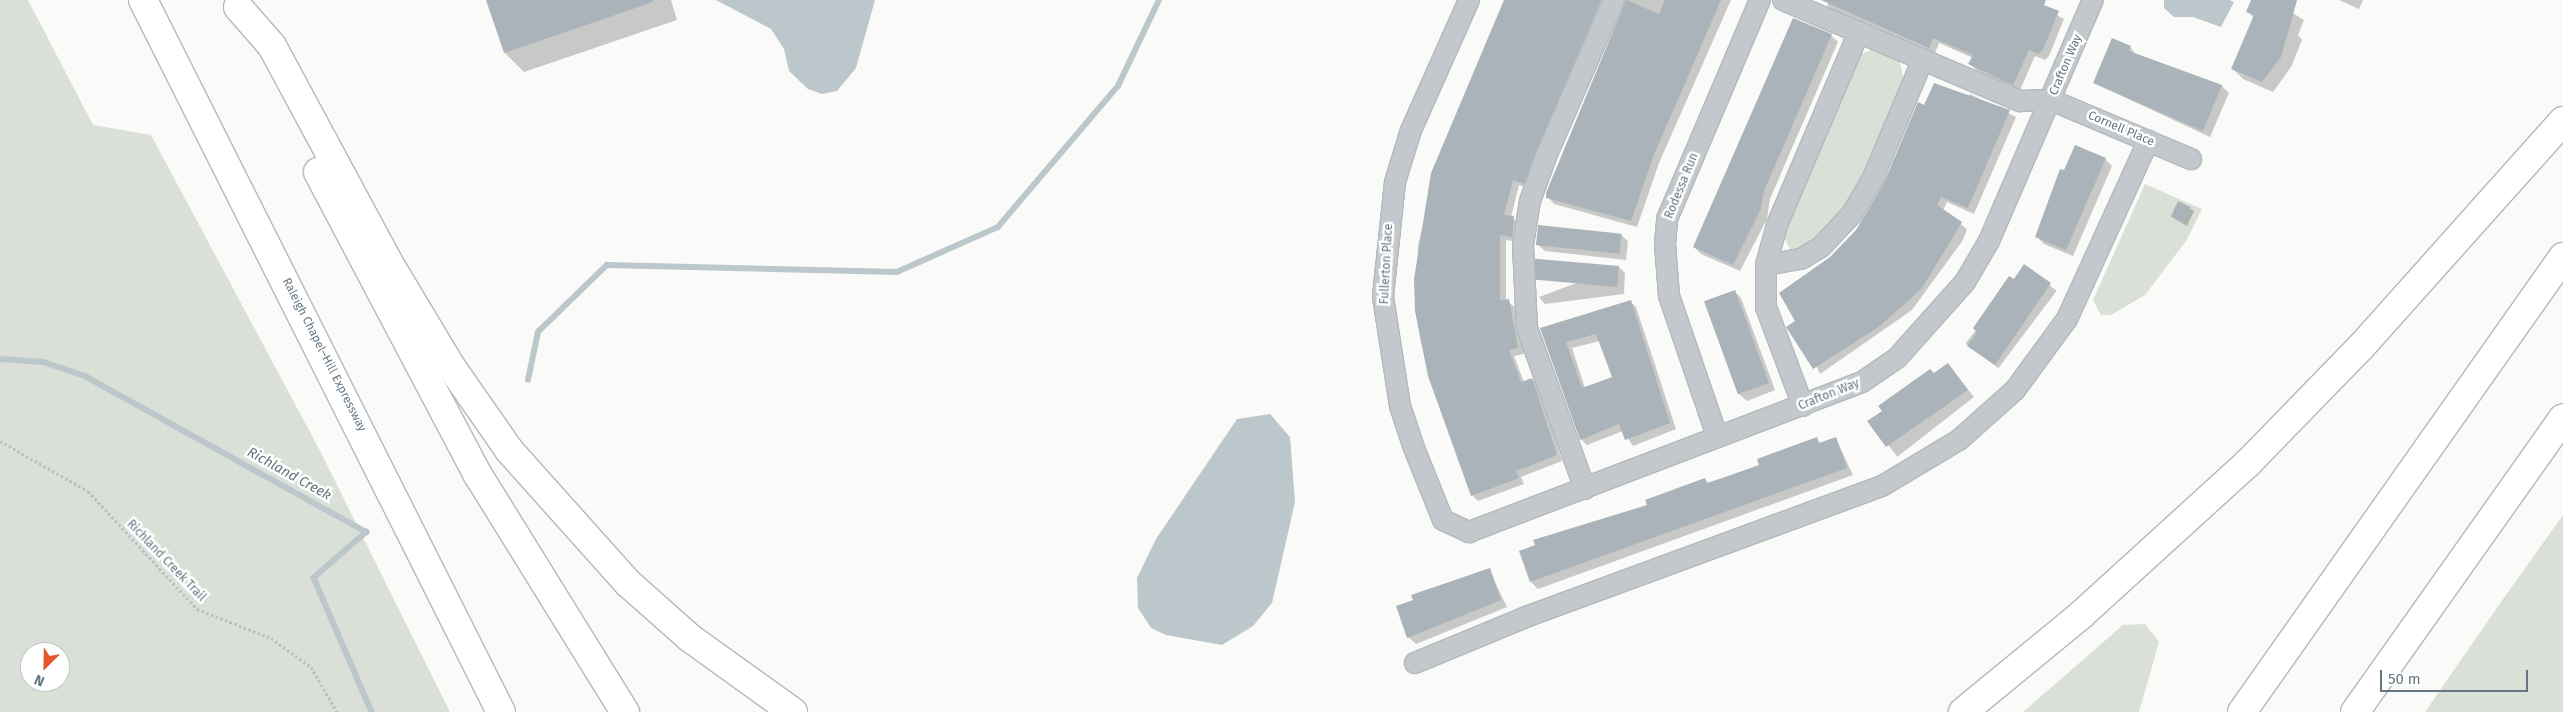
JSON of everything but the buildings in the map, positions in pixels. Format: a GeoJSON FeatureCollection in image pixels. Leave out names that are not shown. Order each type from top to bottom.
{"type":"FeatureCollection","features":[{"type":"Feature","properties":{"kind":"highway","name":"Raleigh Chapel–Hill Expressway"},"geometry":{"type":"LineString","coordinates":[[142,0],[501,712]]}},
{"type":"Feature","properties":{"kind":"highway"},"geometry":{"type":"LineString","coordinates":[[236,4],[366,269],[474,466],[625,712]]}},
{"type":"Feature","properties":{"kind":"highway"},"geometry":{"type":"LineString","coordinates":[[236,4],[272,46],[390,266],[452,368],[509,450],[628,583],[690,638],[793,712]]}},
{"type":"Feature","properties":{"kind":"highway"},"geometry":{"type":"LineString","coordinates":[[1963,712],[2081,615],[2248,464],[2366,341],[2563,121]]}},
{"type":"Feature","properties":{"kind":"highway"},"geometry":{"type":"LineString","coordinates":[[2242,712],[2563,257]]}},
{"type":"Feature","properties":{"kind":"highway"},"geometry":{"type":"LineString","coordinates":[[2355,712],[2563,418]]}},
{"type":"Feature","properties":{"kind":"street","name":"Fullerton Place"},"geometry":{"type":"LineString","coordinates":[[1454,528],[1442,520],[1400,406],[1384,297],[1395,182],[1411,130],[1469,0]]}},
{"type":"Feature","properties":{"kind":"street"},"geometry":{"type":"LineString","coordinates":[[1585,489],[1527,328],[1523,245],[1530,201],[1547,154],[1614,0]]}},
{"type":"Feature","properties":{"kind":"street","name":"Rodessa Run"},"geometry":{"type":"LineString","coordinates":[[1717,436],[1669,296],[1665,244],[1667,219],[1760,0]]}},
{"type":"Feature","properties":{"kind":"street"},"geometry":{"type":"LineString","coordinates":[[1783,0],[2020,101],[2051,100]]}},
{"type":"Feature","properties":{"kind":"street","name":"Crafton Way"},"geometry":{"type":"LineString","coordinates":[[1454,528],[1469,532],[1585,489],[1717,436],[1803,406],[1862,382],[1897,358],[1965,282],[1989,241],[2093,0]]}},
{"type":"Feature","properties":{"kind":"street"},"geometry":{"type":"LineString","coordinates":[[1803,406],[1766,307],[1766,264],[1778,225],[1859,32]]}},
{"type":"Feature","properties":{"kind":"street"},"geometry":{"type":"LineString","coordinates":[[1766,264],[1801,260],[1821,247],[1852,214],[1873,178],[1923,60]]}},
{"type":"Feature","properties":{"kind":"street","name":"Cornell Place"},"geometry":{"type":"LineString","coordinates":[[2051,100],[2190,159]]}},
{"type":"Feature","properties":{"kind":"street"},"geometry":{"type":"LineString","coordinates":[[1415,663],[1526,617],[1882,486],[1959,440],[2015,390],[2067,319],[2148,141]]}},
{"type":"Feature","properties":{"kind":"path","name":"Richland Creek Trail"},"geometry":{"type":"LineString","coordinates":[[0,441],[88,490],[197,609],[271,638],[311,667],[337,712]]}},
{"type":"Feature","properties":{"kind":"shaded area"},"geometry":{"type":"Polygon","coordinates":[[[0,0],[28,0],[93,125],[151,135],[319,449],[450,712],[0,712],[0,0]]]}},
{"type":"Feature","properties":{"kind":"shaded area"},"geometry":{"type":"Polygon","coordinates":[[[716,0],[875,0],[856,68],[837,91],[822,94],[808,89],[789,71],[784,49],[771,29],[716,0]]]}},
{"type":"Feature","properties":{"kind":"shaded area"},"geometry":{"type":"Polygon","coordinates":[[[2164,0],[2229,0],[2234,2],[2221,27],[2193,17],[2174,17],[2164,8],[2164,0]]]}},
{"type":"Feature","properties":{"kind":"shaded area"},"geometry":{"type":"Polygon","coordinates":[[[1874,49],[1891,54],[1900,62],[1904,82],[1855,193],[1823,235],[1799,250],[1790,250],[1782,232],[1853,67],[1861,54],[1874,49]]]}},
{"type":"Feature","properties":{"kind":"shaded area"},"geometry":{"type":"Polygon","coordinates":[[[2145,184],[2202,209],[2186,241],[2145,295],[2111,315],[2101,315],[2093,300],[2145,184]]]}},
{"type":"Feature","properties":{"kind":"shaded area"},"geometry":{"type":"Polygon","coordinates":[[[1270,414],[1290,437],[1295,502],[1272,603],[1253,626],[1222,645],[1166,635],[1151,628],[1138,608],[1137,578],[1156,539],[1237,419],[1270,414]]]}},
{"type":"Feature","properties":{"kind":"shaded area"},"geometry":{"type":"Polygon","coordinates":[[[2563,515],[2563,712],[2425,712],[2501,602],[2563,515]]]}},
{"type":"Feature","properties":{"kind":"shaded area"},"geometry":{"type":"Polygon","coordinates":[[[2145,624],[2159,642],[2139,712],[2023,712],[2123,625],[2145,624]]]}},
{"type":"Feature","properties":{"kind":"waterway"},"geometry":{"type":"LineString","coordinates":[[528,380],[538,332],[607,265],[897,272],[998,227],[1118,86],[1159,0]]}},
{"type":"Feature","properties":{"kind":"waterway","name":"Richland Creek"},"geometry":{"type":"LineString","coordinates":[[0,359],[44,362],[85,376],[367,532],[314,578],[372,712]]}}]}
